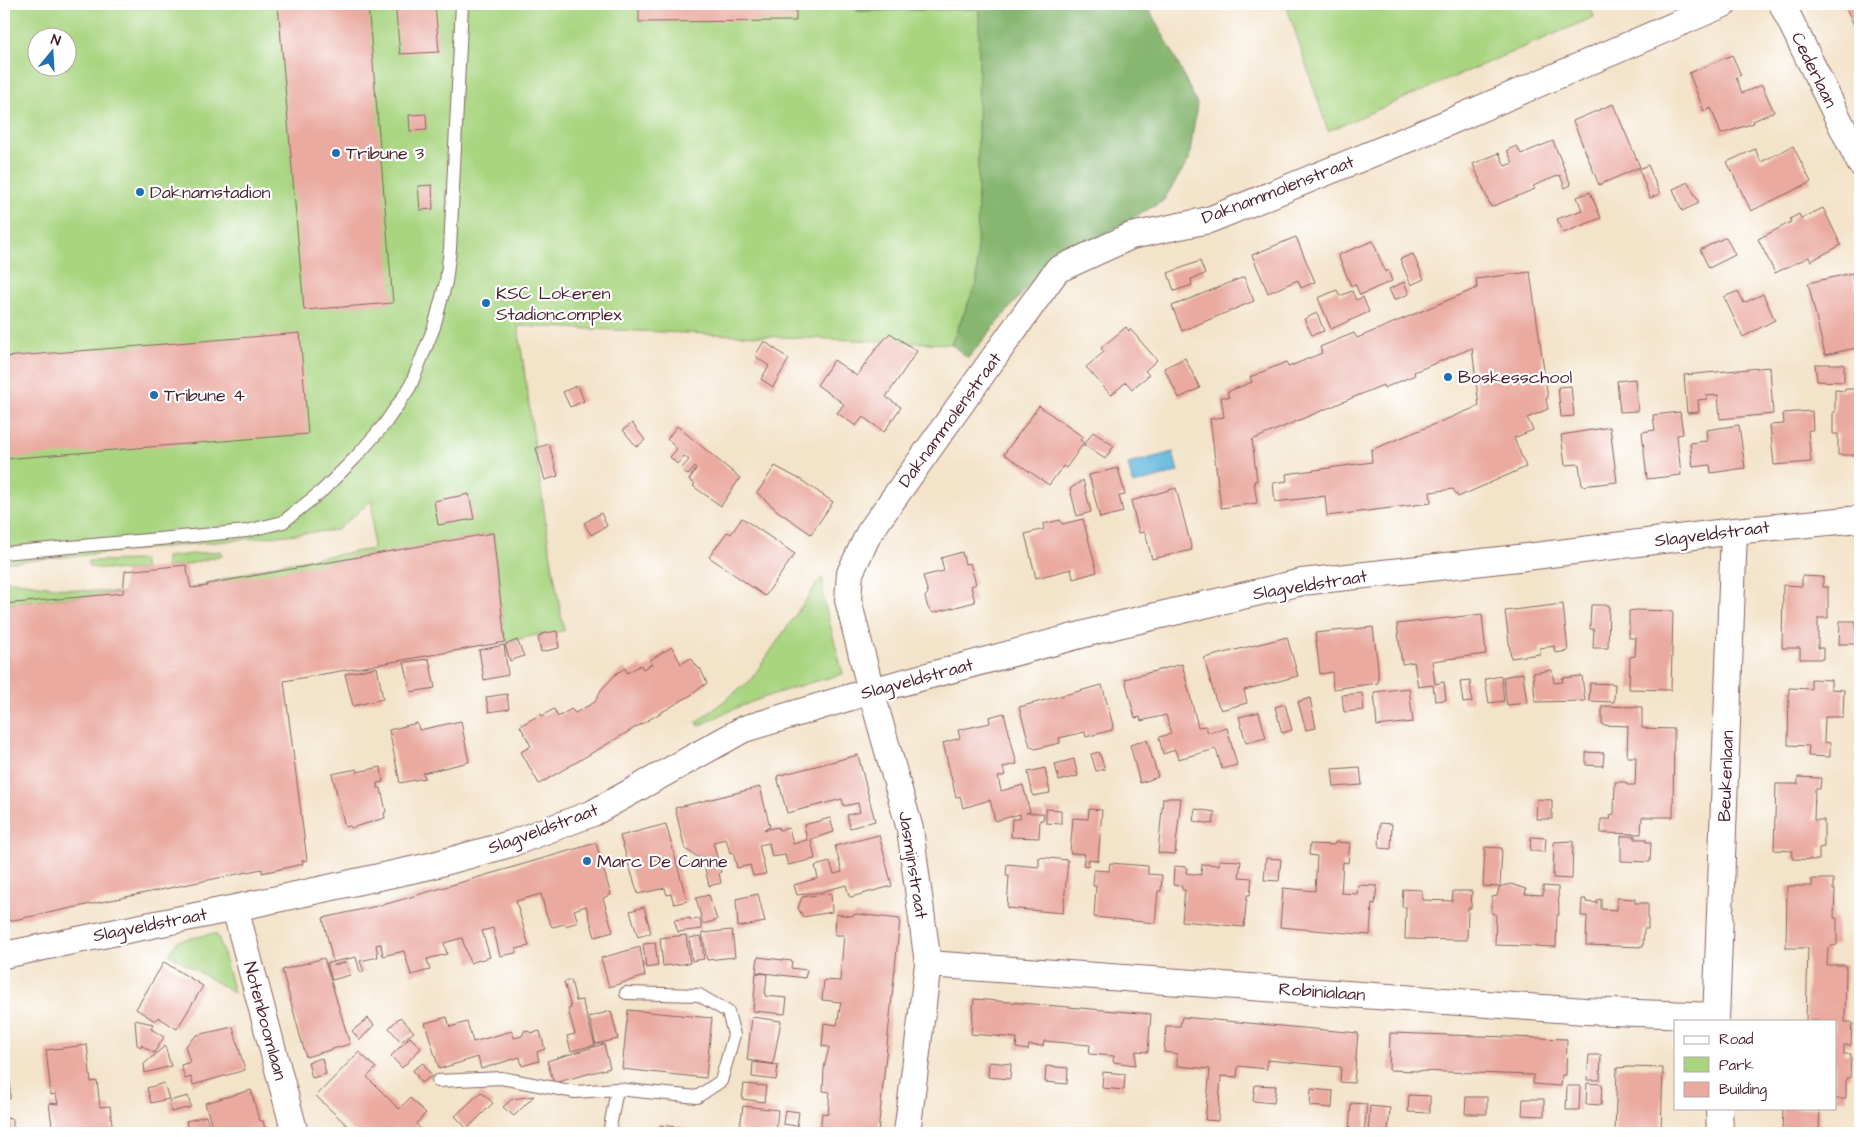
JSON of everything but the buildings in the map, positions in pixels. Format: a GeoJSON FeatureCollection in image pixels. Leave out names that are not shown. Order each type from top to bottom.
{"type":"FeatureCollection","features":[{"type":"Feature","properties":{"kind":"street","name":"Daknammolenstraat"},"geometry":{"type":"LineString","coordinates":[[850,574],[869,533],[1057,270],[1131,236],[1209,220],[1440,126],[1724,4]]}},
{"type":"Feature","properties":{"kind":"street","name":"Cederlaan"},"geometry":{"type":"LineString","coordinates":[[1782,4],[1860,163]]}},
{"type":"Feature","properties":{"kind":"street","name":"Slagveldstraat"},"geometry":{"type":"LineString","coordinates":[[4,955],[430,866],[510,844],[593,813],[744,729],[871,691],[1122,624],[1302,582],[1734,531],[1860,519]]}},
{"type":"Feature","properties":{"kind":"street","name":"Beukenlaan"},"geometry":{"type":"LineString","coordinates":[[1716,1018],[1734,531]]}},
{"type":"Feature","properties":{"kind":"street","name":"Jasmijnstraat"},"geometry":{"type":"LineString","coordinates":[[850,574],[848,600],[871,691],[910,829],[928,964],[907,1133]]}},
{"type":"Feature","properties":{"kind":"street","name":"Notenboomlaan"},"geometry":{"type":"LineString","coordinates":[[235,908],[295,1133]]}},
{"type":"Feature","properties":{"kind":"street","name":"Robinialaan"},"geometry":{"type":"LineString","coordinates":[[928,964],[1575,1010],[1716,1018]]}},
{"type":"Feature","properties":{"kind":"street"},"geometry":{"type":"LineString","coordinates":[[1719,1110],[1720,1133]]}},
{"type":"Feature","properties":{"kind":"lane"},"geometry":{"type":"LineString","coordinates":[[4,553],[247,531],[283,522],[323,490],[384,425],[410,387],[434,327],[446,282],[450,249],[462,4]]}},
{"type":"Feature","properties":{"kind":"lane"},"geometry":{"type":"LineString","coordinates":[[438,1081],[501,1078],[575,1092],[617,1089],[697,1097],[721,1081],[734,1035],[728,1012],[699,995],[626,993]]}},
{"type":"Feature","properties":{"kind":"lane"},"geometry":{"type":"LineString","coordinates":[[609,1133],[617,1089]]}},
{"type":"Feature","properties":{"kind":"green space","name":"KSC Lokeren Stadioncomplex"},"geometry":{"type":"Polygon","coordinates":[[[4,4],[857,4],[858,11],[979,9],[977,282],[951,344],[518,326],[549,546],[564,631],[505,642],[493,533],[191,588],[283,563],[373,549],[372,500],[337,530],[4,563],[4,4]]]}},
{"type":"Feature","properties":{"kind":"green space"},"geometry":{"type":"Polygon","coordinates":[[[857,4],[1146,4],[1171,49],[1197,104],[1189,160],[1163,201],[1044,267],[968,358],[951,344],[977,282],[979,9],[857,11],[857,4]]]}},
{"type":"Feature","properties":{"kind":"green space"},"geometry":{"type":"Polygon","coordinates":[[[1286,4],[1589,4],[1594,17],[1328,131],[1286,4]]]}},
{"type":"Feature","properties":{"kind":"green space"},"geometry":{"type":"Polygon","coordinates":[[[221,551],[222,555],[186,565],[166,567],[166,557],[221,551]]]}},
{"type":"Feature","properties":{"kind":"green space"},"geometry":{"type":"Polygon","coordinates":[[[143,560],[145,569],[125,571],[89,567],[88,561],[143,560]]]}},
{"type":"Feature","properties":{"kind":"green space"},"geometry":{"type":"Polygon","coordinates":[[[821,578],[823,579],[823,598],[843,674],[806,684],[734,709],[699,726],[697,722],[750,681],[821,578]]]}},
{"type":"Feature","properties":{"kind":"green space"},"geometry":{"type":"Polygon","coordinates":[[[4,580],[75,590],[123,593],[4,604],[4,580]]]}},
{"type":"Feature","properties":{"kind":"green space"},"geometry":{"type":"Polygon","coordinates":[[[216,934],[219,939],[234,993],[169,954],[178,941],[216,934]]]}},
{"type":"Feature","properties":{"kind":"water"},"geometry":{"type":"Polygon","coordinates":[[[1173,452],[1178,472],[1133,484],[1128,464],[1173,452]]]}},
{"type":"Feature","properties":{"kind":"place","name":"Tribune 3"},"geometry":{"type":"Point","coordinates":[336,153]}},
{"type":"Feature","properties":{"kind":"place","name":"Daknamstadion"},"geometry":{"type":"Point","coordinates":[140,192]}},
{"type":"Feature","properties":{"kind":"place","name":"KSC Lokeren Stadioncomplex"},"geometry":{"type":"Point","coordinates":[486,303]}},
{"type":"Feature","properties":{"kind":"place","name":"Boskesschool"},"geometry":{"type":"Point","coordinates":[1448,377]}},
{"type":"Feature","properties":{"kind":"place","name":"Tribune 4"},"geometry":{"type":"Point","coordinates":[154,395]}},
{"type":"Feature","properties":{"kind":"place","name":"Marc De Canne"},"geometry":{"type":"Point","coordinates":[587,861]}}]}
